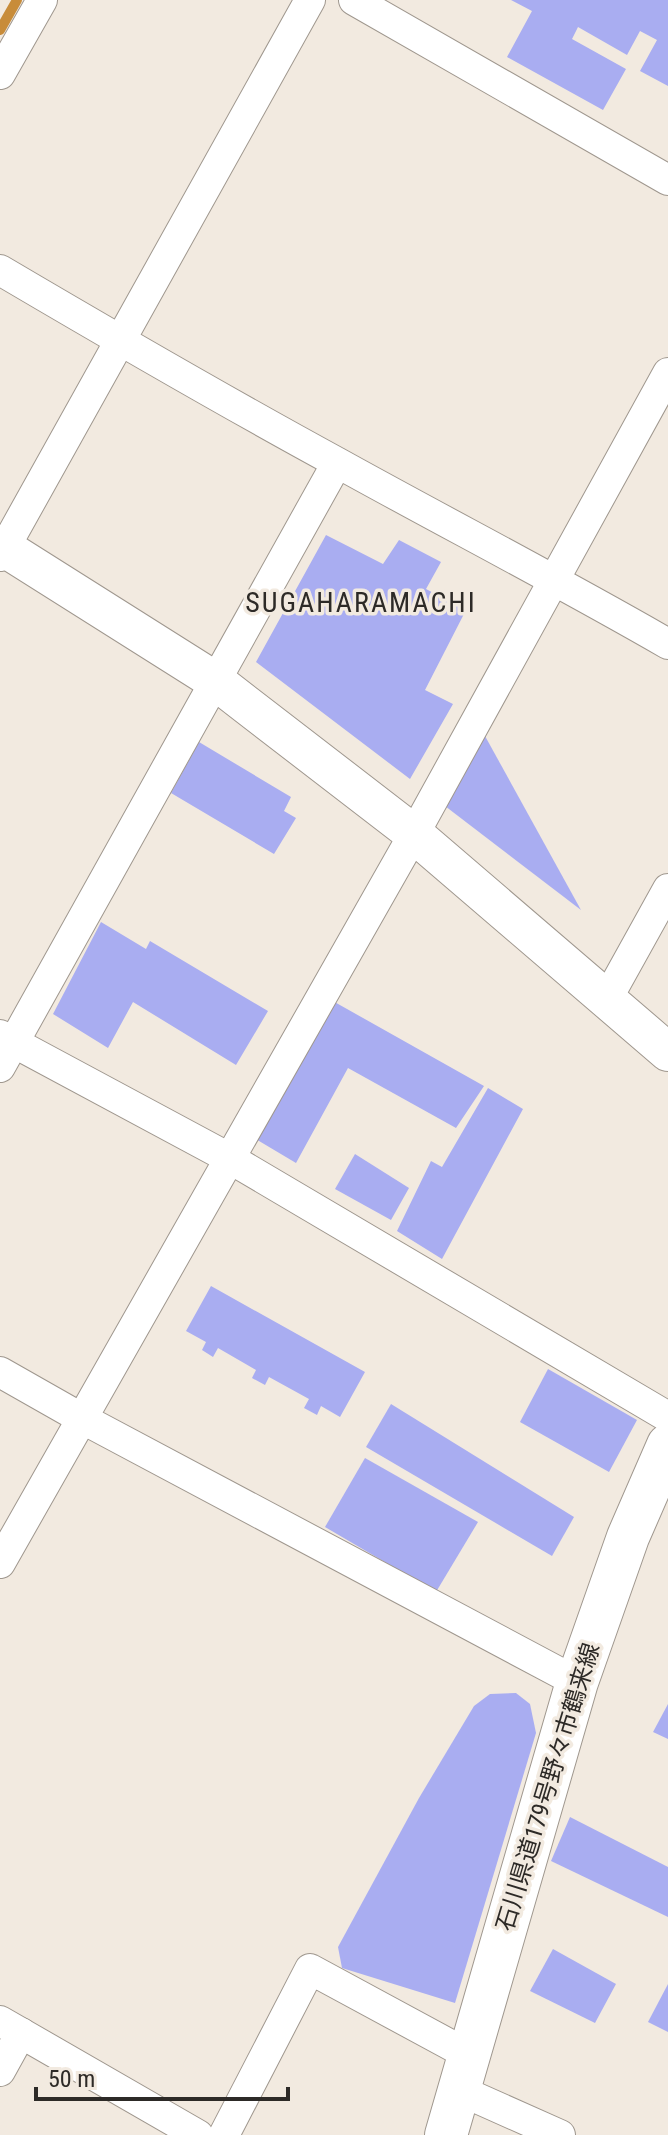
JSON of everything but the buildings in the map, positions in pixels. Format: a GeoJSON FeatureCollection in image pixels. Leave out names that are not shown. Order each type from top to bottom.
{"type":"FeatureCollection","features":[{"type":"Feature","properties":{"kind":"main road","name":"石川県道179号野々市鶴来線"},"geometry":{"type":"LineString","coordinates":[[446,2135],[577,1682],[628,1537],[668,1445]]}},
{"type":"Feature","properties":{"kind":"street"},"geometry":{"type":"LineString","coordinates":[[0,74],[42,0]]}},
{"type":"Feature","properties":{"kind":"street"},"geometry":{"type":"LineString","coordinates":[[310,0],[2,549],[217,682],[414,834],[668,1052]]}},
{"type":"Feature","properties":{"kind":"street"},"geometry":{"type":"LineString","coordinates":[[354,0],[668,180]]}},
{"type":"Feature","properties":{"kind":"street"},"geometry":{"type":"LineString","coordinates":[[0,270],[337,463],[553,578],[668,644]]}},
{"type":"Feature","properties":{"kind":"street"},"geometry":{"type":"LineString","coordinates":[[0,1563],[414,834],[668,373]]}},
{"type":"Feature","properties":{"kind":"street"},"geometry":{"type":"LineString","coordinates":[[337,463],[217,682],[4,1048],[229,1158],[668,1417]]}},
{"type":"Feature","properties":{"kind":"street"},"geometry":{"type":"LineString","coordinates":[[607,999],[668,889]]}},
{"type":"Feature","properties":{"kind":"street"},"geometry":{"type":"LineString","coordinates":[[0,1372],[577,1682]]}},
{"type":"Feature","properties":{"kind":"street"},"geometry":{"type":"LineString","coordinates":[[224,2135],[310,1969],[560,2135]]}},
{"type":"Feature","properties":{"kind":"street"},"geometry":{"type":"LineString","coordinates":[[0,2071],[10,2027],[198,2135]]}},
{"type":"Feature","properties":{"kind":"waterway"},"geometry":{"type":"LineString","coordinates":[[0,30],[17,0]]}},
{"type":"Feature","properties":{"kind":"district","name":"SUGAHARAMACHI"},"geometry":{"type":"Point","coordinates":[361,602]}}]}
